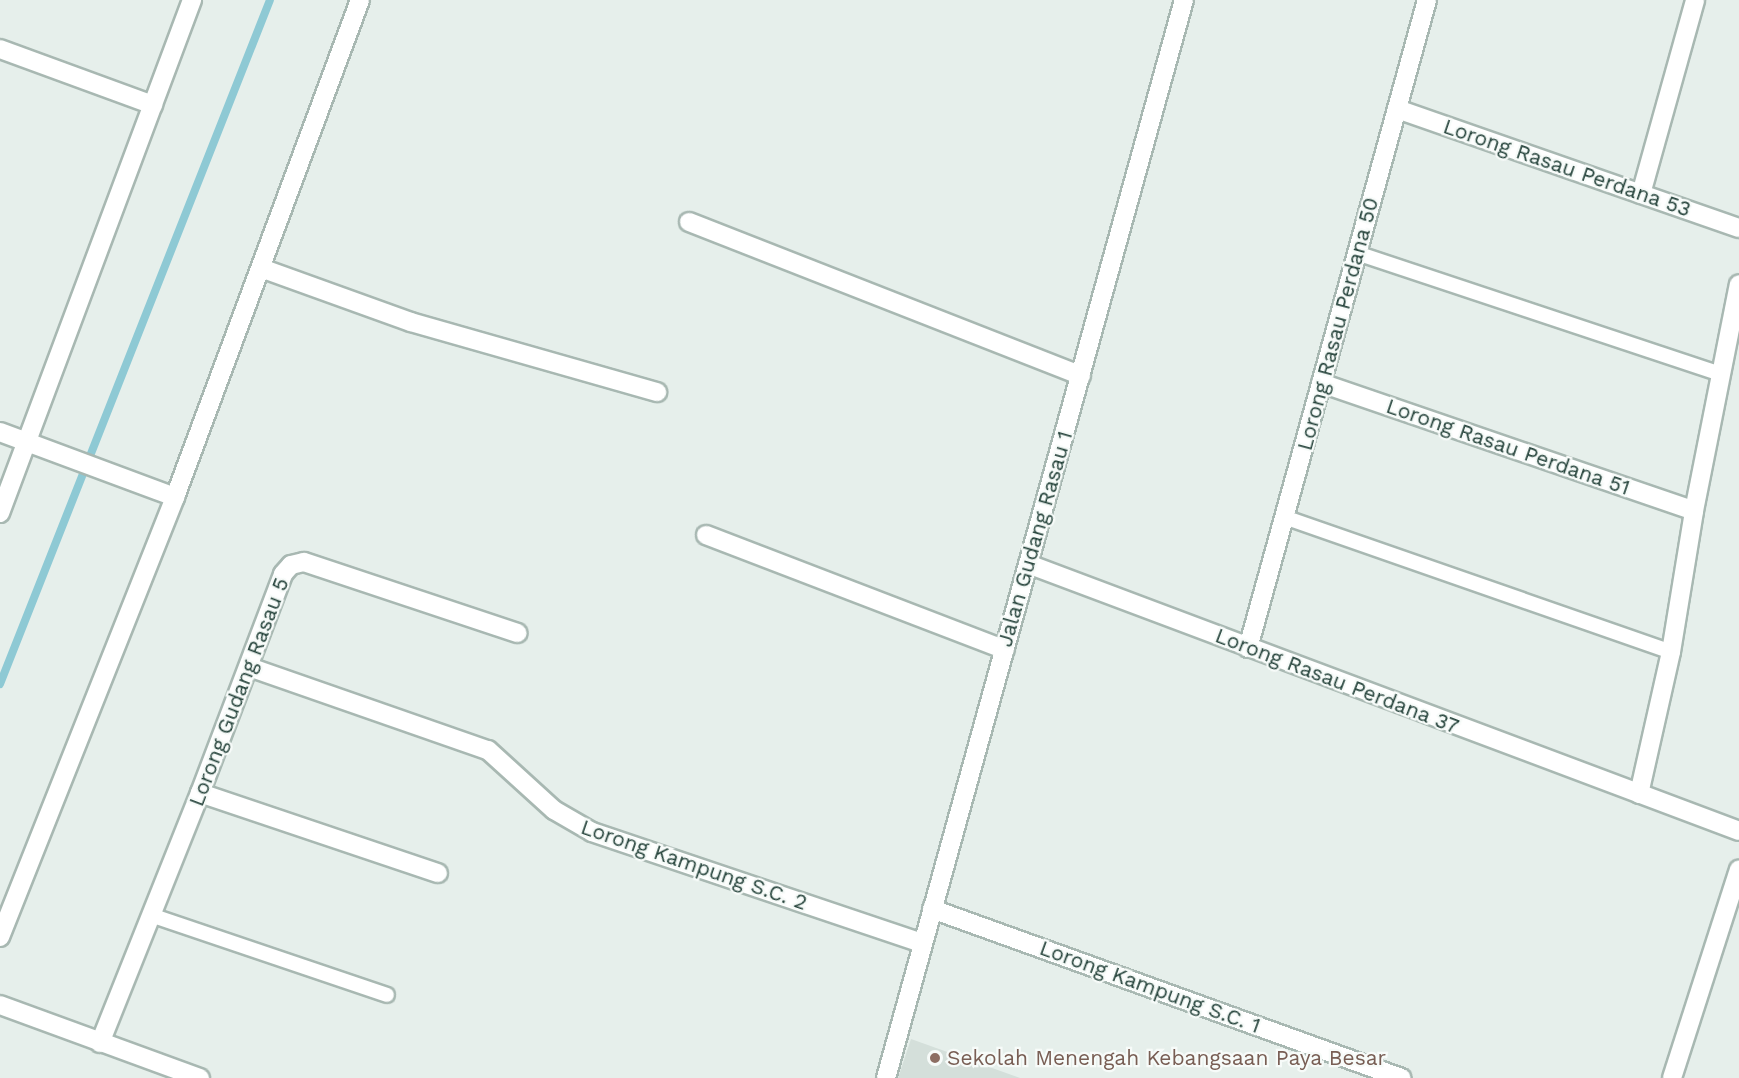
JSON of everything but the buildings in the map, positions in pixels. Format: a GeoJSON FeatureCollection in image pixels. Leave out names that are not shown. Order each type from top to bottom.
{"type":"FeatureCollection","features":[{"type":"Feature","properties":{"kind":"street"},"geometry":{"type":"LineString","coordinates":[[0,513],[192,0]]}},
{"type":"Feature","properties":{"kind":"street"},"geometry":{"type":"LineString","coordinates":[[0,937],[175,497],[360,0]]}},
{"type":"Feature","properties":{"kind":"street","name":"Lorong Rasau Perdana 50"},"geometry":{"type":"LineString","coordinates":[[1248,648],[1427,0]]}},
{"type":"Feature","properties":{"kind":"street"},"geometry":{"type":"LineString","coordinates":[[1641,194],[1695,0]]}},
{"type":"Feature","properties":{"kind":"street","name":"Jalan Gudang Rasau 1"},"geometry":{"type":"LineString","coordinates":[[886,1078],[1081,376],[1179,4]]}},
{"type":"Feature","properties":{"kind":"street"},"geometry":{"type":"LineString","coordinates":[[0,49],[153,105]]}},
{"type":"Feature","properties":{"kind":"street","name":"Lorong Rasau Perdana 53"},"geometry":{"type":"LineString","coordinates":[[1397,109],[1738,227]]}},
{"type":"Feature","properties":{"kind":"street"},"geometry":{"type":"LineString","coordinates":[[689,222],[1081,376]]}},
{"type":"Feature","properties":{"kind":"street"},"geometry":{"type":"LineString","coordinates":[[261,268],[411,322],[657,392]]}},
{"type":"Feature","properties":{"kind":"street"},"geometry":{"type":"LineString","coordinates":[[1643,795],[1671,652],[1694,511],[1739,284]]}},
{"type":"Feature","properties":{"kind":"street","name":"Lorong Rasau Perdana 51"},"geometry":{"type":"LineString","coordinates":[[1322,383],[1694,511]]}},
{"type":"Feature","properties":{"kind":"street"},"geometry":{"type":"LineString","coordinates":[[0,432],[175,497]]}},
{"type":"Feature","properties":{"kind":"street"},"geometry":{"type":"LineString","coordinates":[[706,535],[1005,650]]}},
{"type":"Feature","properties":{"kind":"street","name":"Lorong Gudang Rasau 5"},"geometry":{"type":"LineString","coordinates":[[100,1043],[249,667],[282,574],[291,565],[304,562],[518,633]]}},
{"type":"Feature","properties":{"kind":"street","name":"Lorong Rasau Perdana 37"},"geometry":{"type":"LineString","coordinates":[[1028,564],[1739,831]]}},
{"type":"Feature","properties":{"kind":"street","name":"Lorong Kampung S.C. 2"},"geometry":{"type":"LineString","coordinates":[[249,667],[488,750],[571,823],[922,943]]}},
{"type":"Feature","properties":{"kind":"street"},"geometry":{"type":"LineString","coordinates":[[200,793],[438,873]]}},
{"type":"Feature","properties":{"kind":"street"},"geometry":{"type":"LineString","coordinates":[[1672,1078],[1739,869]]}},
{"type":"Feature","properties":{"kind":"street","name":"Lorong Kampung S.C. 1"},"geometry":{"type":"LineString","coordinates":[[932,909],[1401,1078]]}},
{"type":"Feature","properties":{"kind":"street"},"geometry":{"type":"LineString","coordinates":[[0,1005],[200,1078]]}},
{"type":"Feature","properties":{"kind":"lane"},"geometry":{"type":"LineString","coordinates":[[1357,253],[1720,374]]}},
{"type":"Feature","properties":{"kind":"lane"},"geometry":{"type":"LineString","coordinates":[[1284,517],[1671,652]]}},
{"type":"Feature","properties":{"kind":"lane"},"geometry":{"type":"LineString","coordinates":[[151,915],[387,995]]}},
{"type":"Feature","properties":{"kind":"shaded area","name":"Sekolah Menengah Kebangsaan Paya Besar"},"geometry":{"type":"Polygon","coordinates":[[[911,1039],[1020,1078],[898,1078],[911,1039]]]}},
{"type":"Feature","properties":{"kind":"waterway"},"geometry":{"type":"LineString","coordinates":[[0,684],[270,0]]}},
{"type":"Feature","properties":{"kind":"place","name":"Sekolah Menengah Kebangsaan Paya Besar"},"geometry":{"type":"Point","coordinates":[935,1058]}}]}
